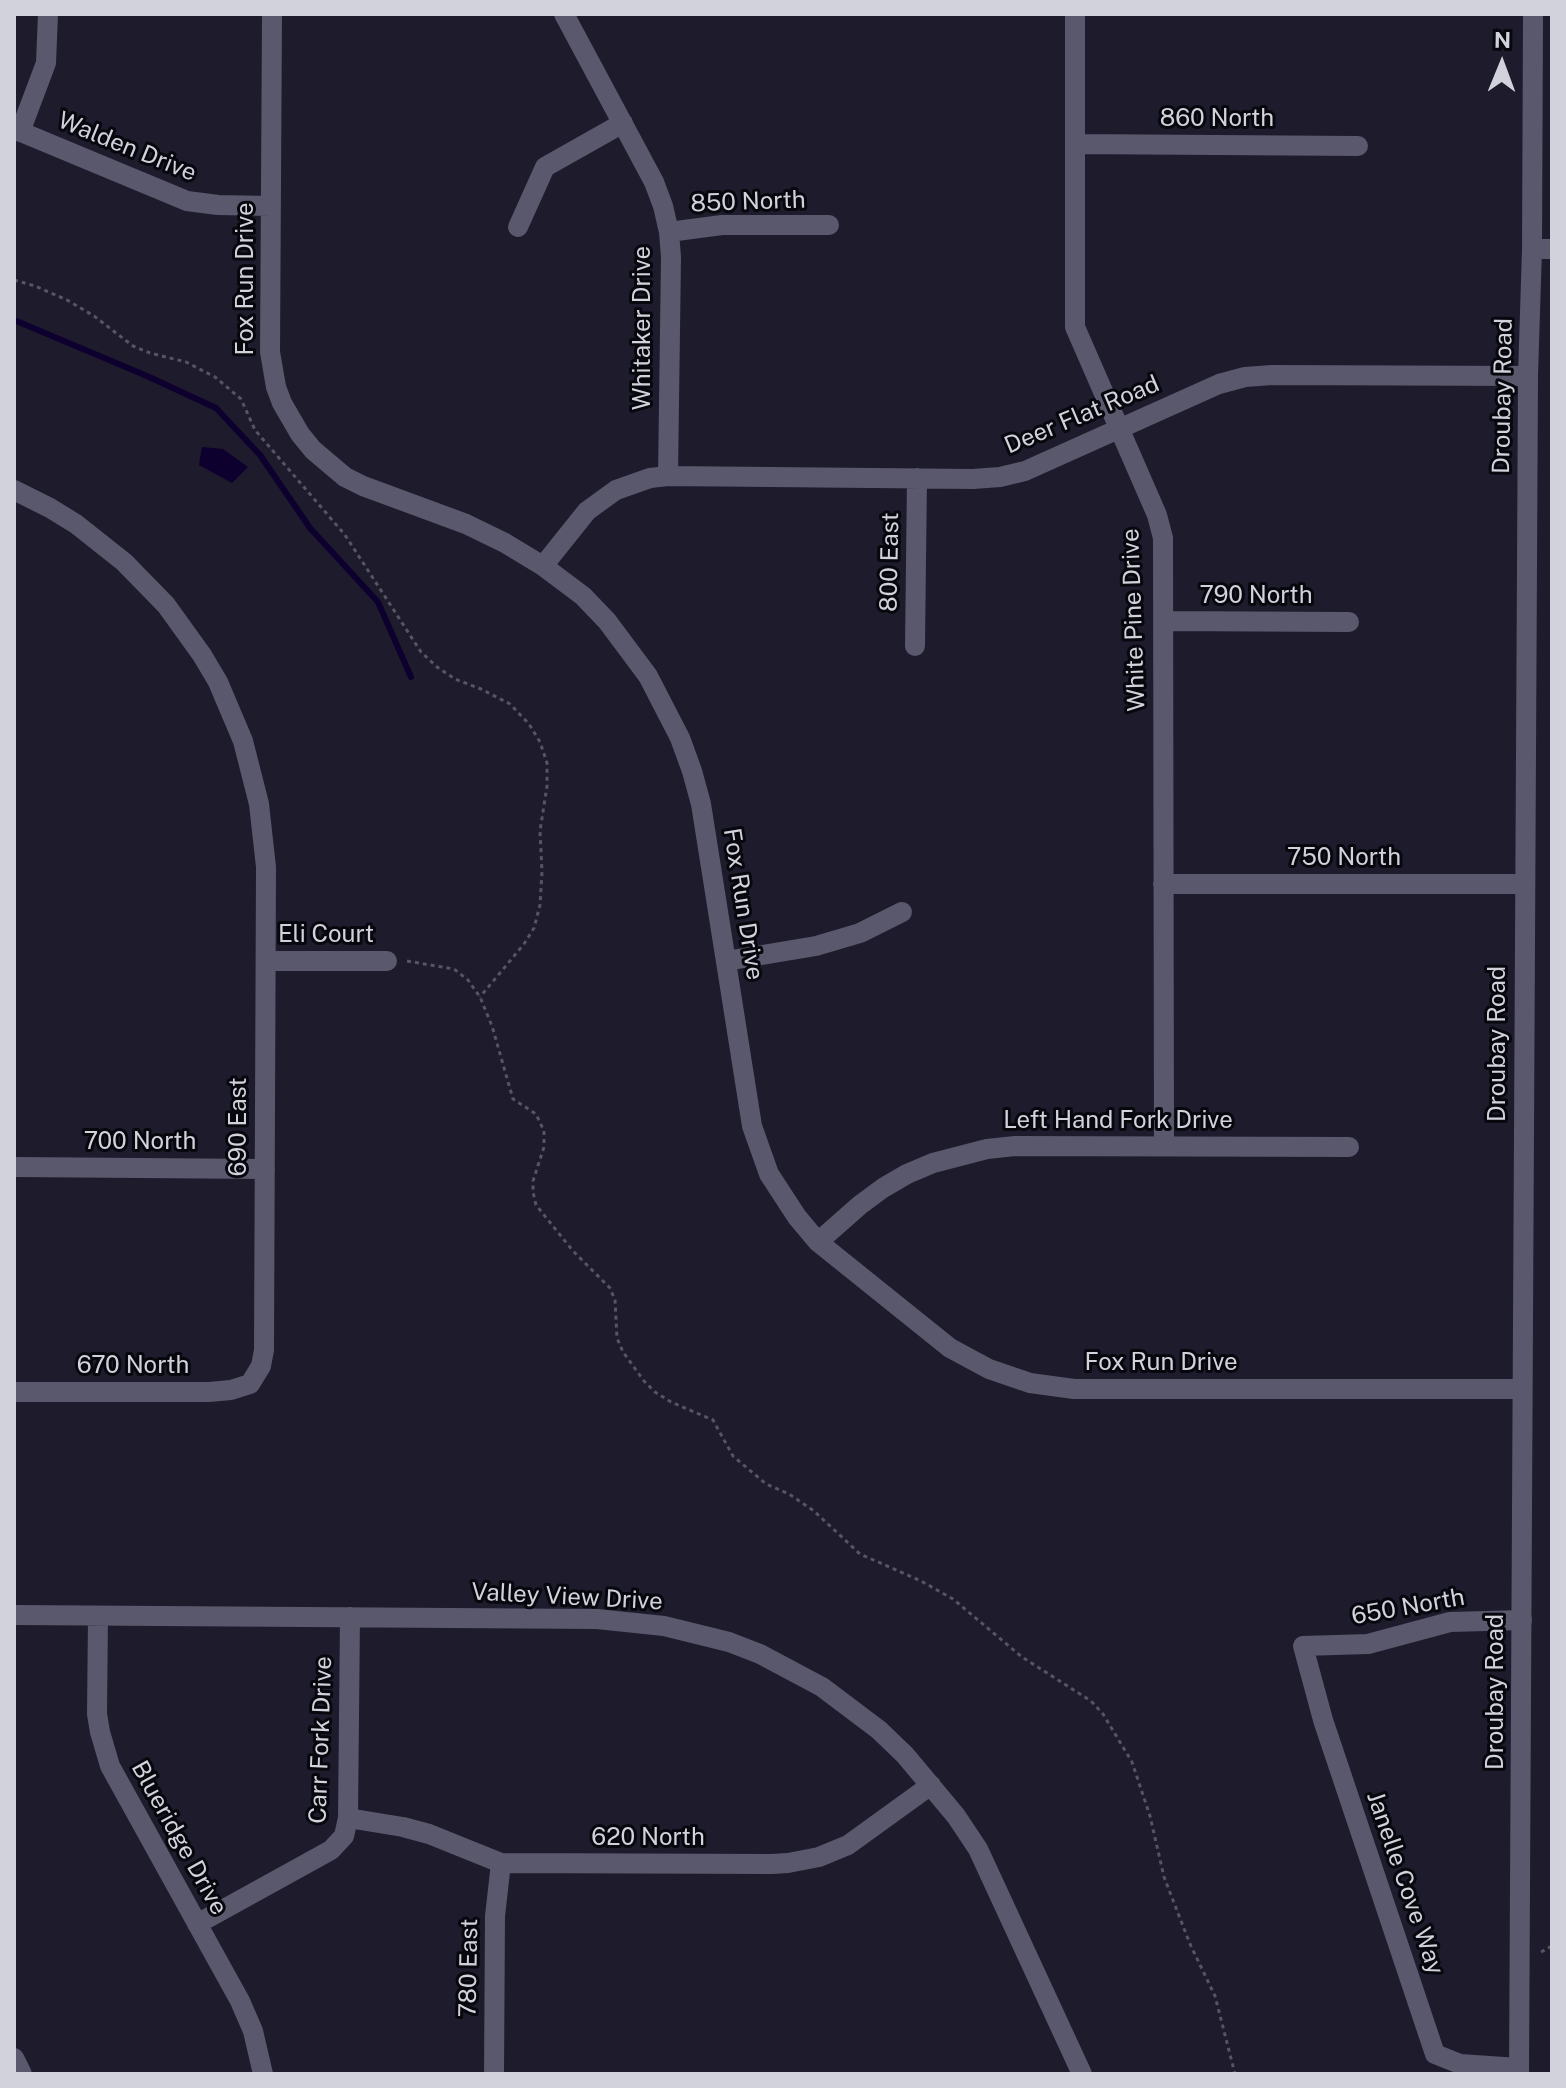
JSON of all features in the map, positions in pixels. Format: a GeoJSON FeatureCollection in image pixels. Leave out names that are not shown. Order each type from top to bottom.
{"type":"FeatureCollection","features":[{"type":"Feature","properties":{"kind":"street"},"geometry":{"type":"LineString","coordinates":[[17,130],[46,63],[48,14]]}},
{"type":"Feature","properties":{"kind":"street","name":"Fox Run Drive"},"geometry":{"type":"LineString","coordinates":[[272,14],[270,352],[282,403],[300,434],[320,457],[345,477],[466,524],[543,566],[583,596],[614,630],[648,676],[675,727],[701,804],[752,1126],[769,1174],[797,1217],[818,1242],[950,1348],[989,1369],[1030,1383],[1074,1389],[1522,1389]]}},
{"type":"Feature","properties":{"kind":"street","name":"Whitaker Drive"},"geometry":{"type":"LineString","coordinates":[[564,14],[654,182],[669,232],[668,476]]}},
{"type":"Feature","properties":{"kind":"street","name":"White Pine Drive"},"geometry":{"type":"LineString","coordinates":[[1075,14],[1075,327],[1157,515],[1163,538],[1164,1146]]}},
{"type":"Feature","properties":{"kind":"street","name":"Droubay Road"},"geometry":{"type":"LineString","coordinates":[[1519,2071],[1528,376],[1542,249],[1533,14]]}},
{"type":"Feature","properties":{"kind":"street"},"geometry":{"type":"LineString","coordinates":[[518,227],[545,167],[623,123]]}},
{"type":"Feature","properties":{"kind":"street","name":"Walden Drive"},"geometry":{"type":"LineString","coordinates":[[17,130],[187,201],[271,206]]}},
{"type":"Feature","properties":{"kind":"street","name":"860 North"},"geometry":{"type":"LineString","coordinates":[[1075,144],[1358,146]]}},
{"type":"Feature","properties":{"kind":"street","name":"850 North"},"geometry":{"type":"LineString","coordinates":[[669,232],[722,225],[829,225]]}},
{"type":"Feature","properties":{"kind":"street","name":"Deer Flat Road"},"geometry":{"type":"LineString","coordinates":[[543,566],[575,524],[601,500],[632,483],[668,476],[1000,477],[1025,471],[1219,384],[1245,377],[1528,376]]}},
{"type":"Feature","properties":{"kind":"street","name":"800 East"},"geometry":{"type":"LineString","coordinates":[[915,646],[917,478]]}},
{"type":"Feature","properties":{"kind":"street","name":"690 East"},"geometry":{"type":"LineString","coordinates":[[14,490],[76,524],[124,562],[166,605],[218,682],[243,741],[259,804],[266,867],[264,1350],[261,1366],[250,1384]]}},
{"type":"Feature","properties":{"kind":"street","name":"790 North"},"geometry":{"type":"LineString","coordinates":[[1163,621],[1349,622]]}},
{"type":"Feature","properties":{"kind":"street","name":"750 North"},"geometry":{"type":"LineString","coordinates":[[1163,884],[1525,884]]}},
{"type":"Feature","properties":{"kind":"street"},"geometry":{"type":"LineString","coordinates":[[726,961],[816,946],[860,933],[902,912]]}},
{"type":"Feature","properties":{"kind":"street","name":"Eli Court"},"geometry":{"type":"LineString","coordinates":[[266,961],[387,961]]}},
{"type":"Feature","properties":{"kind":"street","name":"Left Hand Fork Drive"},"geometry":{"type":"LineString","coordinates":[[818,1242],[883,1188],[933,1163],[987,1149],[1015,1146],[1349,1147]]}},
{"type":"Feature","properties":{"kind":"street","name":"700 North"},"geometry":{"type":"LineString","coordinates":[[14,1167],[265,1169]]}},
{"type":"Feature","properties":{"kind":"street","name":"670 North"},"geometry":{"type":"LineString","coordinates":[[14,1392],[209,1392],[250,1384]]}},
{"type":"Feature","properties":{"kind":"street","name":"Valley View Drive"},"geometry":{"type":"LineString","coordinates":[[14,1615],[597,1619],[697,1633],[760,1654],[822,1687],[879,1730],[905,1755],[956,1816],[978,1849],[1082,2074]]}},
{"type":"Feature","properties":{"kind":"street","name":"Blueridge Drive"},"geometry":{"type":"LineString","coordinates":[[98,1616],[97,1714],[104,1749],[118,1783],[247,2016],[258,2046],[263,2074]]}},
{"type":"Feature","properties":{"kind":"street","name":"Carr Fork Drive"},"geometry":{"type":"LineString","coordinates":[[197,1924],[331,1850],[344,1836],[348,1818],[350,1617]]}},
{"type":"Feature","properties":{"kind":"street","name":"650 North"},"geometry":{"type":"LineString","coordinates":[[1303,1646],[1368,1644],[1450,1622],[1522,1620]]}},
{"type":"Feature","properties":{"kind":"street","name":"Janelle Cove Way"},"geometry":{"type":"LineString","coordinates":[[1303,1646],[1323,1720],[1435,2054],[1460,2064],[1519,2071]]}},
{"type":"Feature","properties":{"kind":"street","name":"620 North"},"geometry":{"type":"LineString","coordinates":[[348,1818],[429,1834],[501,1863],[772,1864],[804,1861],[848,1845],[931,1785]]}},
{"type":"Feature","properties":{"kind":"street","name":"780 East"},"geometry":{"type":"LineString","coordinates":[[494,2074],[495,1916],[501,1863]]}},
{"type":"Feature","properties":{"kind":"street"},"geometry":{"type":"LineString","coordinates":[[14,2058],[22,2074]]}},
{"type":"Feature","properties":{"kind":"path"},"geometry":{"type":"LineString","coordinates":[[14,280],[67,300],[133,346],[186,362],[215,377],[241,399],[255,430],[345,535],[421,652],[455,679],[510,704],[529,724],[540,742],[547,763],[540,831],[540,905],[534,928],[524,944],[480,997]]}},
{"type":"Feature","properties":{"kind":"path"},"geometry":{"type":"LineString","coordinates":[[387,961],[454,969],[468,980],[480,997],[492,1026],[513,1099],[536,1114],[544,1131],[544,1147],[533,1181],[536,1205],[573,1251],[610,1288],[615,1300],[617,1338],[644,1381],[671,1402],[713,1420],[733,1456],[766,1484],[789,1494],[814,1511],[860,1554],[953,1599],[1022,1657],[1091,1701],[1103,1714],[1132,1762],[1150,1816],[1164,1877],[1190,1944],[1215,1996],[1235,2074]]}},
{"type":"Feature","properties":{"kind":"shaded area"},"geometry":{"type":"Polygon","coordinates":[[[202,447],[223,449],[248,467],[232,483],[199,465],[202,447]]]}},
{"type":"Feature","properties":{"kind":"waterway"},"geometry":{"type":"LineString","coordinates":[[14,320],[216,408],[260,455],[310,528],[378,602],[411,677]]}}]}
